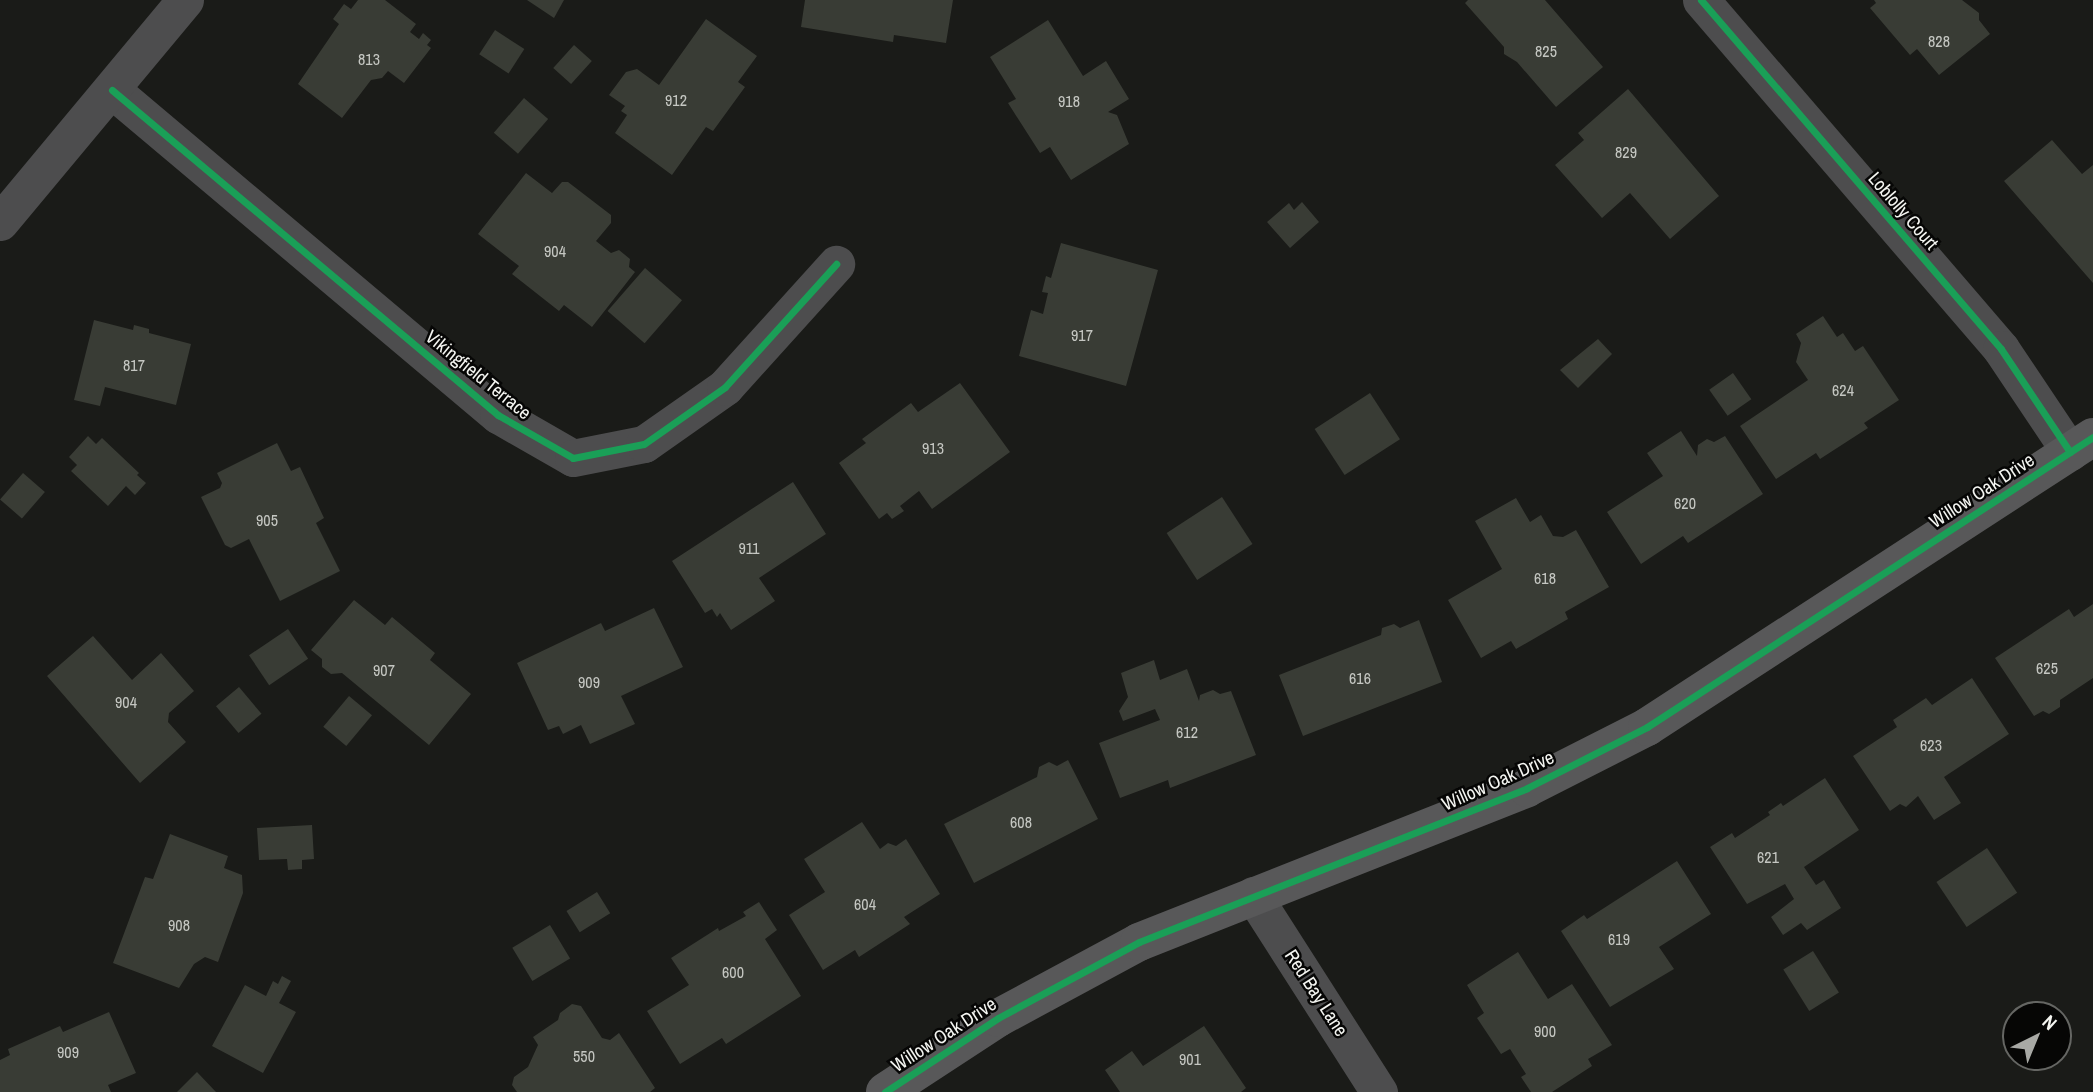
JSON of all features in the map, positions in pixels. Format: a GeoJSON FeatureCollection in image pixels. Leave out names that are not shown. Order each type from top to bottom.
{"type":"FeatureCollection","features":[{"type":"Feature","properties":{"kind":"street"},"geometry":{"type":"LineString","coordinates":[[0,222],[185,0]]}},
{"type":"Feature","properties":{"kind":"street","name":"Loblolly Court"},"geometry":{"type":"LineString","coordinates":[[1701,0],[2081,445]]}},
{"type":"Feature","properties":{"kind":"street","name":"Vikingfield Terrace"},"geometry":{"type":"LineString","coordinates":[[112,90],[498,415],[573,458],[644,444],[725,387],[836,264]]}},
{"type":"Feature","properties":{"kind":"street","name":"Willow Oak Drive"},"geometry":{"type":"LineString","coordinates":[[885,1092],[998,1018],[1139,942],[1527,788],[1647,727],[2081,445]]}},
{"type":"Feature","properties":{"kind":"street","name":"Red Bay Lane"},"geometry":{"type":"LineString","coordinates":[[1253,895],[1379,1092]]}},
{"type":"Feature","properties":{"kind":"building"},"geometry":{"type":"Polygon","coordinates":[[[358,0],[385,0],[416,24],[410,32],[419,39],[423,33],[431,40],[427,45],[431,48],[404,83],[388,71],[382,78],[371,80],[342,118],[298,84],[339,24],[333,19],[344,4],[351,9],[358,0]]]}},
{"type":"Feature","properties":{"kind":"building"},"geometry":{"type":"Polygon","coordinates":[[[527,0],[564,0],[554,18],[527,0]]]}},
{"type":"Feature","properties":{"kind":"building"},"geometry":{"type":"Polygon","coordinates":[[[805,0],[953,0],[946,43],[894,35],[893,42],[801,27],[805,0]]]}},
{"type":"Feature","properties":{"kind":"building"},"geometry":{"type":"Polygon","coordinates":[[[1468,0],[1545,0],[1603,67],[1556,107],[1517,62],[1504,54],[1504,47],[1465,3],[1468,0]]]}},
{"type":"Feature","properties":{"kind":"building"},"geometry":{"type":"Polygon","coordinates":[[[1874,0],[1962,0],[1979,13],[1979,20],[1990,34],[1939,75],[1917,49],[1910,55],[1870,8],[1876,3],[1874,0]]]}},
{"type":"Feature","properties":{"kind":"building"},"geometry":{"type":"Polygon","coordinates":[[[706,19],[757,56],[738,82],[745,87],[713,131],[706,127],[672,175],[615,133],[627,115],[621,111],[625,106],[609,95],[626,72],[637,69],[659,85],[706,19]]]}},
{"type":"Feature","properties":{"kind":"building"},"geometry":{"type":"Polygon","coordinates":[[[1048,20],[1083,76],[1106,61],[1129,99],[1108,112],[1117,115],[1129,144],[1071,180],[1050,147],[1040,153],[1008,103],[1016,99],[990,57],[1048,20]]]}},
{"type":"Feature","properties":{"kind":"building"},"geometry":{"type":"Polygon","coordinates":[[[495,30],[524,49],[509,73],[479,54],[495,30]]]}},
{"type":"Feature","properties":{"kind":"building"},"geometry":{"type":"Polygon","coordinates":[[[574,45],[592,61],[571,84],[553,68],[574,45]]]}},
{"type":"Feature","properties":{"kind":"building"},"geometry":{"type":"Polygon","coordinates":[[[1628,89],[1719,196],[1670,239],[1630,193],[1602,218],[1555,165],[1584,140],[1578,133],[1628,89]]]}},
{"type":"Feature","properties":{"kind":"building"},"geometry":{"type":"Polygon","coordinates":[[[524,98],[548,119],[518,154],[494,133],[524,98]]]}},
{"type":"Feature","properties":{"kind":"building"},"geometry":{"type":"Polygon","coordinates":[[[2052,140],[2082,174],[2093,165],[2093,283],[2004,181],[2052,140]]]}},
{"type":"Feature","properties":{"kind":"building"},"geometry":{"type":"Polygon","coordinates":[[[526,173],[552,193],[562,182],[568,182],[611,215],[611,223],[596,241],[611,253],[619,250],[630,259],[629,267],[635,272],[592,327],[564,305],[559,311],[512,274],[519,266],[478,234],[526,173]]]}},
{"type":"Feature","properties":{"kind":"building"},"geometry":{"type":"Polygon","coordinates":[[[1302,202],[1319,222],[1290,248],[1267,222],[1289,203],[1294,210],[1302,202]]]}},
{"type":"Feature","properties":{"kind":"building"},"geometry":{"type":"Polygon","coordinates":[[[1061,243],[1158,270],[1126,386],[1019,356],[1031,310],[1043,314],[1048,293],[1042,292],[1046,276],[1051,278],[1061,243]]]}},
{"type":"Feature","properties":{"kind":"building"},"geometry":{"type":"Polygon","coordinates":[[[645,268],[682,300],[645,343],[608,311],[645,268]]]}},
{"type":"Feature","properties":{"kind":"building"},"geometry":{"type":"Polygon","coordinates":[[[1823,316],[1837,337],[1843,333],[1855,351],[1863,346],[1899,400],[1864,423],[1868,428],[1820,459],[1816,453],[1776,479],[1740,426],[1808,380],[1796,362],[1801,343],[1796,334],[1823,316]]]}},
{"type":"Feature","properties":{"kind":"building"},"geometry":{"type":"Polygon","coordinates":[[[94,320],[133,330],[134,325],[149,329],[149,333],[191,344],[176,405],[105,387],[100,406],[74,400],[94,320]]]}},
{"type":"Feature","properties":{"kind":"building"},"geometry":{"type":"Polygon","coordinates":[[[1598,339],[1612,354],[1578,388],[1560,370],[1598,339]]]}},
{"type":"Feature","properties":{"kind":"building"},"geometry":{"type":"Polygon","coordinates":[[[1733,373],[1751,399],[1728,416],[1709,390],[1733,373]]]}},
{"type":"Feature","properties":{"kind":"building"},"geometry":{"type":"Polygon","coordinates":[[[960,383],[1010,452],[932,509],[919,491],[900,506],[904,511],[892,519],[887,513],[879,519],[839,463],[866,443],[862,439],[911,403],[918,412],[960,383]]]}},
{"type":"Feature","properties":{"kind":"building"},"geometry":{"type":"Polygon","coordinates":[[[1370,393],[1400,439],[1345,475],[1315,429],[1370,393]]]}},
{"type":"Feature","properties":{"kind":"building"},"geometry":{"type":"Polygon","coordinates":[[[1681,431],[1697,456],[1698,445],[1707,439],[1714,442],[1725,436],[1763,494],[1688,543],[1683,536],[1641,564],[1607,512],[1663,476],[1647,453],[1681,431]]]}},
{"type":"Feature","properties":{"kind":"building"},"geometry":{"type":"Polygon","coordinates":[[[88,436],[96,444],[102,438],[139,473],[137,475],[146,483],[135,495],[126,486],[108,506],[71,471],[77,465],[69,457],[88,436]]]}},
{"type":"Feature","properties":{"kind":"building"},"geometry":{"type":"Polygon","coordinates":[[[277,443],[291,471],[300,467],[324,518],[316,523],[340,571],[280,601],[249,539],[231,548],[225,545],[201,497],[220,488],[222,483],[217,473],[277,443]]]}},
{"type":"Feature","properties":{"kind":"building"},"geometry":{"type":"Polygon","coordinates":[[[23,473],[45,492],[22,518],[0,499],[23,473]]]}},
{"type":"Feature","properties":{"kind":"building"},"geometry":{"type":"Polygon","coordinates":[[[793,482],[826,534],[759,578],[775,601],[731,630],[720,613],[717,617],[712,609],[705,613],[672,561],[793,482]]]}},
{"type":"Feature","properties":{"kind":"building"},"geometry":{"type":"Polygon","coordinates":[[[1222,497],[1252,544],[1197,580],[1167,533],[1222,497]]]}},
{"type":"Feature","properties":{"kind":"building"},"geometry":{"type":"Polygon","coordinates":[[[1516,498],[1530,522],[1541,515],[1553,536],[1563,537],[1576,530],[1609,587],[1565,612],[1568,619],[1516,649],[1511,641],[1481,658],[1448,600],[1502,569],[1475,521],[1516,498]]]}},
{"type":"Feature","properties":{"kind":"building"},"geometry":{"type":"Polygon","coordinates":[[[354,600],[385,625],[392,617],[435,653],[430,660],[471,694],[429,745],[342,673],[331,674],[322,667],[322,659],[311,650],[354,600]]]}},
{"type":"Feature","properties":{"kind":"building"},"geometry":{"type":"Polygon","coordinates":[[[2093,604],[2093,678],[2060,700],[2060,707],[2049,714],[2043,711],[2034,716],[1995,658],[2069,609],[2074,617],[2093,604]]]}},
{"type":"Feature","properties":{"kind":"building"},"geometry":{"type":"Polygon","coordinates":[[[654,608],[683,667],[621,696],[635,724],[590,744],[581,725],[563,734],[559,726],[548,730],[517,663],[601,623],[605,631],[654,608]]]}},
{"type":"Feature","properties":{"kind":"building"},"geometry":{"type":"Polygon","coordinates":[[[1419,620],[1442,682],[1303,736],[1279,675],[1381,635],[1382,628],[1394,624],[1400,628],[1419,620]]]}},
{"type":"Feature","properties":{"kind":"building"},"geometry":{"type":"Polygon","coordinates":[[[288,629],[308,659],[269,685],[249,655],[288,629]]]}},
{"type":"Feature","properties":{"kind":"building"},"geometry":{"type":"Polygon","coordinates":[[[93,636],[132,680],[161,653],[194,691],[169,713],[168,722],[186,742],[140,783],[47,676],[93,636]]]}},
{"type":"Feature","properties":{"kind":"building"},"geometry":{"type":"Polygon","coordinates":[[[1154,660],[1160,680],[1187,669],[1199,701],[1200,695],[1213,690],[1220,694],[1231,691],[1256,755],[1170,788],[1168,780],[1120,798],[1099,743],[1160,720],[1155,709],[1123,721],[1119,711],[1128,697],[1121,673],[1154,660]]]}},
{"type":"Feature","properties":{"kind":"building"},"geometry":{"type":"Polygon","coordinates":[[[1972,678],[2009,734],[1944,777],[1961,803],[1934,820],[1918,796],[1906,807],[1900,804],[1890,811],[1853,756],[1897,727],[1893,720],[1926,698],[1932,705],[1972,678]]]}},
{"type":"Feature","properties":{"kind":"building"},"geometry":{"type":"Polygon","coordinates":[[[239,687],[261,714],[239,733],[216,706],[239,687]]]}},
{"type":"Feature","properties":{"kind":"building"},"geometry":{"type":"Polygon","coordinates":[[[349,696],[372,715],[346,746],[323,727],[349,696]]]}},
{"type":"Feature","properties":{"kind":"building"},"geometry":{"type":"Polygon","coordinates":[[[1068,760],[1098,819],[974,883],[944,824],[1037,777],[1039,767],[1049,762],[1057,766],[1068,760]]]}},
{"type":"Feature","properties":{"kind":"building"},"geometry":{"type":"Polygon","coordinates":[[[1825,778],[1859,830],[1804,867],[1816,885],[1824,880],[1841,908],[1807,930],[1801,923],[1783,935],[1771,917],[1794,899],[1785,884],[1747,904],[1710,847],[1732,833],[1735,838],[1770,815],[1768,812],[1781,803],[1783,806],[1825,778]]]}},
{"type":"Feature","properties":{"kind":"building"},"geometry":{"type":"Polygon","coordinates":[[[862,822],[880,849],[888,843],[896,846],[906,839],[940,894],[904,917],[910,924],[859,957],[855,950],[823,970],[789,915],[825,892],[804,859],[862,822]]]}},
{"type":"Feature","properties":{"kind":"building"},"geometry":{"type":"Polygon","coordinates":[[[312,825],[314,859],[302,860],[302,869],[288,870],[287,859],[259,860],[257,828],[312,825]]]}},
{"type":"Feature","properties":{"kind":"building"},"geometry":{"type":"Polygon","coordinates":[[[170,834],[228,856],[224,868],[242,875],[243,893],[218,962],[205,957],[194,964],[179,988],[113,963],[145,877],[153,879],[170,834]]]}},
{"type":"Feature","properties":{"kind":"building"},"geometry":{"type":"Polygon","coordinates":[[[1987,848],[2017,893],[1967,927],[1936,882],[1987,848]]]}},
{"type":"Feature","properties":{"kind":"building"},"geometry":{"type":"Polygon","coordinates":[[[1677,861],[1711,914],[1659,947],[1674,969],[1610,1007],[1561,931],[1584,915],[1587,919],[1677,861]]]}},
{"type":"Feature","properties":{"kind":"building"},"geometry":{"type":"Polygon","coordinates":[[[597,892],[610,913],[580,932],[566,911],[597,892]]]}},
{"type":"Feature","properties":{"kind":"building"},"geometry":{"type":"Polygon","coordinates":[[[759,902],[777,930],[765,939],[801,996],[726,1044],[722,1038],[680,1064],[647,1011],[689,985],[671,958],[718,928],[719,931],[746,916],[743,912],[759,902]]]}},
{"type":"Feature","properties":{"kind":"building"},"geometry":{"type":"Polygon","coordinates":[[[550,925],[570,958],[532,981],[512,948],[550,925]]]}},
{"type":"Feature","properties":{"kind":"building"},"geometry":{"type":"Polygon","coordinates":[[[1813,951],[1839,993],[1809,1011],[1783,970],[1813,951]]]}},
{"type":"Feature","properties":{"kind":"building"},"geometry":{"type":"Polygon","coordinates":[[[1518,952],[1548,999],[1572,984],[1612,1045],[1588,1059],[1592,1066],[1552,1092],[1531,1092],[1521,1077],[1526,1074],[1510,1049],[1501,1054],[1477,1018],[1484,1013],[1467,985],[1518,952]]]}},
{"type":"Feature","properties":{"kind":"building"},"geometry":{"type":"Polygon","coordinates":[[[282,976],[291,981],[279,1003],[296,1012],[263,1073],[212,1046],[245,985],[266,996],[273,981],[278,984],[282,976]]]}},
{"type":"Feature","properties":{"kind":"building"},"geometry":{"type":"Polygon","coordinates":[[[572,1004],[581,1006],[602,1038],[610,1040],[619,1033],[655,1088],[650,1092],[517,1092],[512,1085],[514,1077],[528,1067],[538,1045],[533,1037],[558,1020],[560,1013],[572,1004]]]}},
{"type":"Feature","properties":{"kind":"building"},"geometry":{"type":"Polygon","coordinates":[[[109,1012],[136,1073],[108,1085],[111,1092],[0,1092],[0,1060],[10,1055],[8,1049],[60,1026],[63,1032],[109,1012]]]}},
{"type":"Feature","properties":{"kind":"building"},"geometry":{"type":"Polygon","coordinates":[[[1204,1026],[1246,1088],[1241,1092],[1120,1092],[1105,1070],[1132,1051],[1143,1066],[1204,1026]]]}},
{"type":"Feature","properties":{"kind":"building"},"geometry":{"type":"Polygon","coordinates":[[[197,1072],[216,1092],[177,1092],[197,1072]]]}},
{"type":"Feature","properties":{"kind":"cycle path"},"geometry":{"type":"LineString","coordinates":[[1701,0],[2001,349],[2070,452]]}},
{"type":"Feature","properties":{"kind":"cycle path"},"geometry":{"type":"LineString","coordinates":[[112,90],[498,415],[573,458],[644,444],[725,387],[836,264]]}},
{"type":"Feature","properties":{"kind":"cycle path"},"geometry":{"type":"LineString","coordinates":[[885,1092],[998,1018],[1139,942],[1527,788],[1647,727],[2093,437]]}}]}
